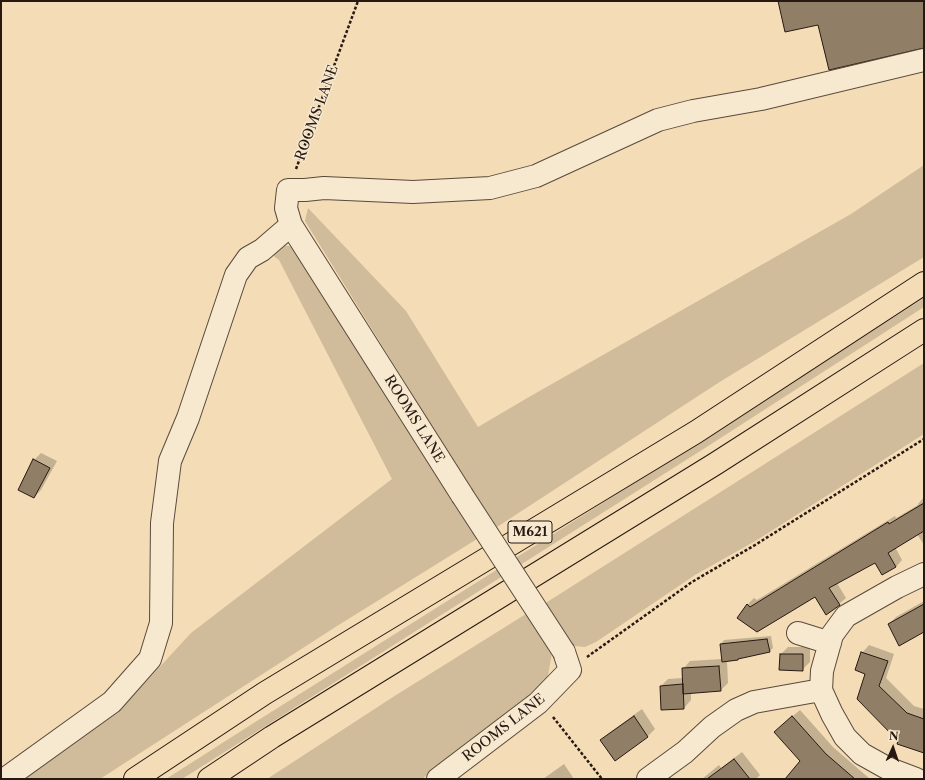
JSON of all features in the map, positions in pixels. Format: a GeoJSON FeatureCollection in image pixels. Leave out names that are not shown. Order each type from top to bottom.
{"type":"FeatureCollection","features":[{"type":"Feature","properties":{"kind":"highway","name":"M621"},"geometry":{"type":"LineString","coordinates":[[135,779],[265,692],[696,432],[924,283]]}},
{"type":"Feature","properties":{"kind":"highway","name":"M621"},"geometry":{"type":"LineString","coordinates":[[209,779],[272,737],[708,468],[924,330]]}},
{"type":"Feature","properties":{"kind":"street"},"geometry":{"type":"LineString","coordinates":[[288,190],[324,188],[413,192],[490,188],[536,176],[658,120],[693,111],[760,99],[924,60]]}},
{"type":"Feature","properties":{"kind":"street","name":"ROOMS LANE"},"geometry":{"type":"LineString","coordinates":[[288,190],[286,208],[291,225],[567,661],[538,703],[438,779]]}},
{"type":"Feature","properties":{"kind":"street"},"geometry":{"type":"LineString","coordinates":[[5,779],[112,702],[150,659],[161,623],[162,523],[170,461],[188,418],[236,275],[248,258],[262,250],[291,225]]}},
{"type":"Feature","properties":{"kind":"street"},"geometry":{"type":"LineString","coordinates":[[916,779],[887,768],[862,754],[845,737],[821,690],[822,671],[832,635],[846,616],[897,587],[924,574]]}},
{"type":"Feature","properties":{"kind":"street"},"geometry":{"type":"LineString","coordinates":[[798,633],[830,643]]}},
{"type":"Feature","properties":{"kind":"street"},"geometry":{"type":"LineString","coordinates":[[648,779],[685,752],[712,727],[736,710],[754,702],[821,690]]}},
{"type":"Feature","properties":{"kind":"path","name":"ROOMS LANE"},"geometry":{"type":"LineString","coordinates":[[288,190],[358,1]]}},
{"type":"Feature","properties":{"kind":"path"},"geometry":{"type":"LineString","coordinates":[[567,661],[692,582],[756,545],[924,439]]}},
{"type":"Feature","properties":{"kind":"path"},"geometry":{"type":"LineString","coordinates":[[538,703],[554,717],[602,779]]}},
{"type":"Feature","properties":{"kind":"shaded area"},"geometry":{"type":"Polygon","coordinates":[[[924,165],[924,257],[718,383],[497,527],[471,489],[305,221],[308,208],[406,311],[478,427],[851,214],[924,165]]]}},
{"type":"Feature","properties":{"kind":"shaded area"},"geometry":{"type":"Polygon","coordinates":[[[279,245],[297,249],[466,519],[477,539],[337,626],[100,779],[21,779],[131,698],[191,633],[392,479],[279,260],[271,254],[279,245]]]}},
{"type":"Feature","properties":{"kind":"shaded area"},"geometry":{"type":"Polygon","coordinates":[[[924,298],[924,307],[705,448],[182,779],[166,779],[701,441],[924,298]]]}},
{"type":"Feature","properties":{"kind":"shaded area"},"geometry":{"type":"Polygon","coordinates":[[[924,363],[924,434],[757,540],[695,575],[596,642],[585,647],[568,644],[544,604],[924,363]]]}},
{"type":"Feature","properties":{"kind":"shaded area"},"geometry":{"type":"Polygon","coordinates":[[[526,614],[552,653],[547,681],[422,779],[267,779],[393,697],[526,614]]]}},
{"type":"Feature","properties":{"kind":"building"},"geometry":{"type":"Polygon","coordinates":[[[778,1],[924,1],[924,48],[829,70],[818,25],[785,32],[778,1]]]}},
{"type":"Feature","properties":{"kind":"building"},"geometry":{"type":"Polygon","coordinates":[[[33,459],[50,468],[34,498],[18,490],[33,459]]]}},
{"type":"Feature","properties":{"kind":"building"},"geometry":{"type":"Polygon","coordinates":[[[924,503],[924,531],[888,553],[896,567],[882,575],[875,563],[829,588],[840,605],[826,615],[815,597],[757,632],[737,618],[747,604],[750,607],[888,522],[889,524],[924,503]]]}},
{"type":"Feature","properties":{"kind":"building"},"geometry":{"type":"Polygon","coordinates":[[[924,604],[924,632],[899,646],[888,624],[924,604]]]}},
{"type":"Feature","properties":{"kind":"building"},"geometry":{"type":"Polygon","coordinates":[[[767,639],[770,652],[738,660],[722,662],[720,644],[767,639]]]}},
{"type":"Feature","properties":{"kind":"building"},"geometry":{"type":"Polygon","coordinates":[[[861,652],[888,661],[879,686],[907,713],[924,719],[924,753],[897,744],[898,741],[857,699],[865,674],[855,670],[861,652]]]}},
{"type":"Feature","properties":{"kind":"building"},"geometry":{"type":"Polygon","coordinates":[[[780,654],[803,654],[803,671],[779,670],[780,654]]]}},
{"type":"Feature","properties":{"kind":"building"},"geometry":{"type":"Polygon","coordinates":[[[719,666],[721,691],[683,694],[682,668],[719,666]]]}},
{"type":"Feature","properties":{"kind":"building"},"geometry":{"type":"Polygon","coordinates":[[[683,684],[684,709],[661,710],[660,686],[683,684]]]}},
{"type":"Feature","properties":{"kind":"building"},"geometry":{"type":"Polygon","coordinates":[[[634,716],[648,737],[615,761],[600,740],[634,716]]]}},
{"type":"Feature","properties":{"kind":"building"},"geometry":{"type":"Polygon","coordinates":[[[792,716],[826,754],[855,779],[785,779],[800,761],[774,732],[792,716]]]}},
{"type":"Feature","properties":{"kind":"building"},"geometry":{"type":"Polygon","coordinates":[[[734,759],[750,779],[707,779],[734,759]]]}}]}
